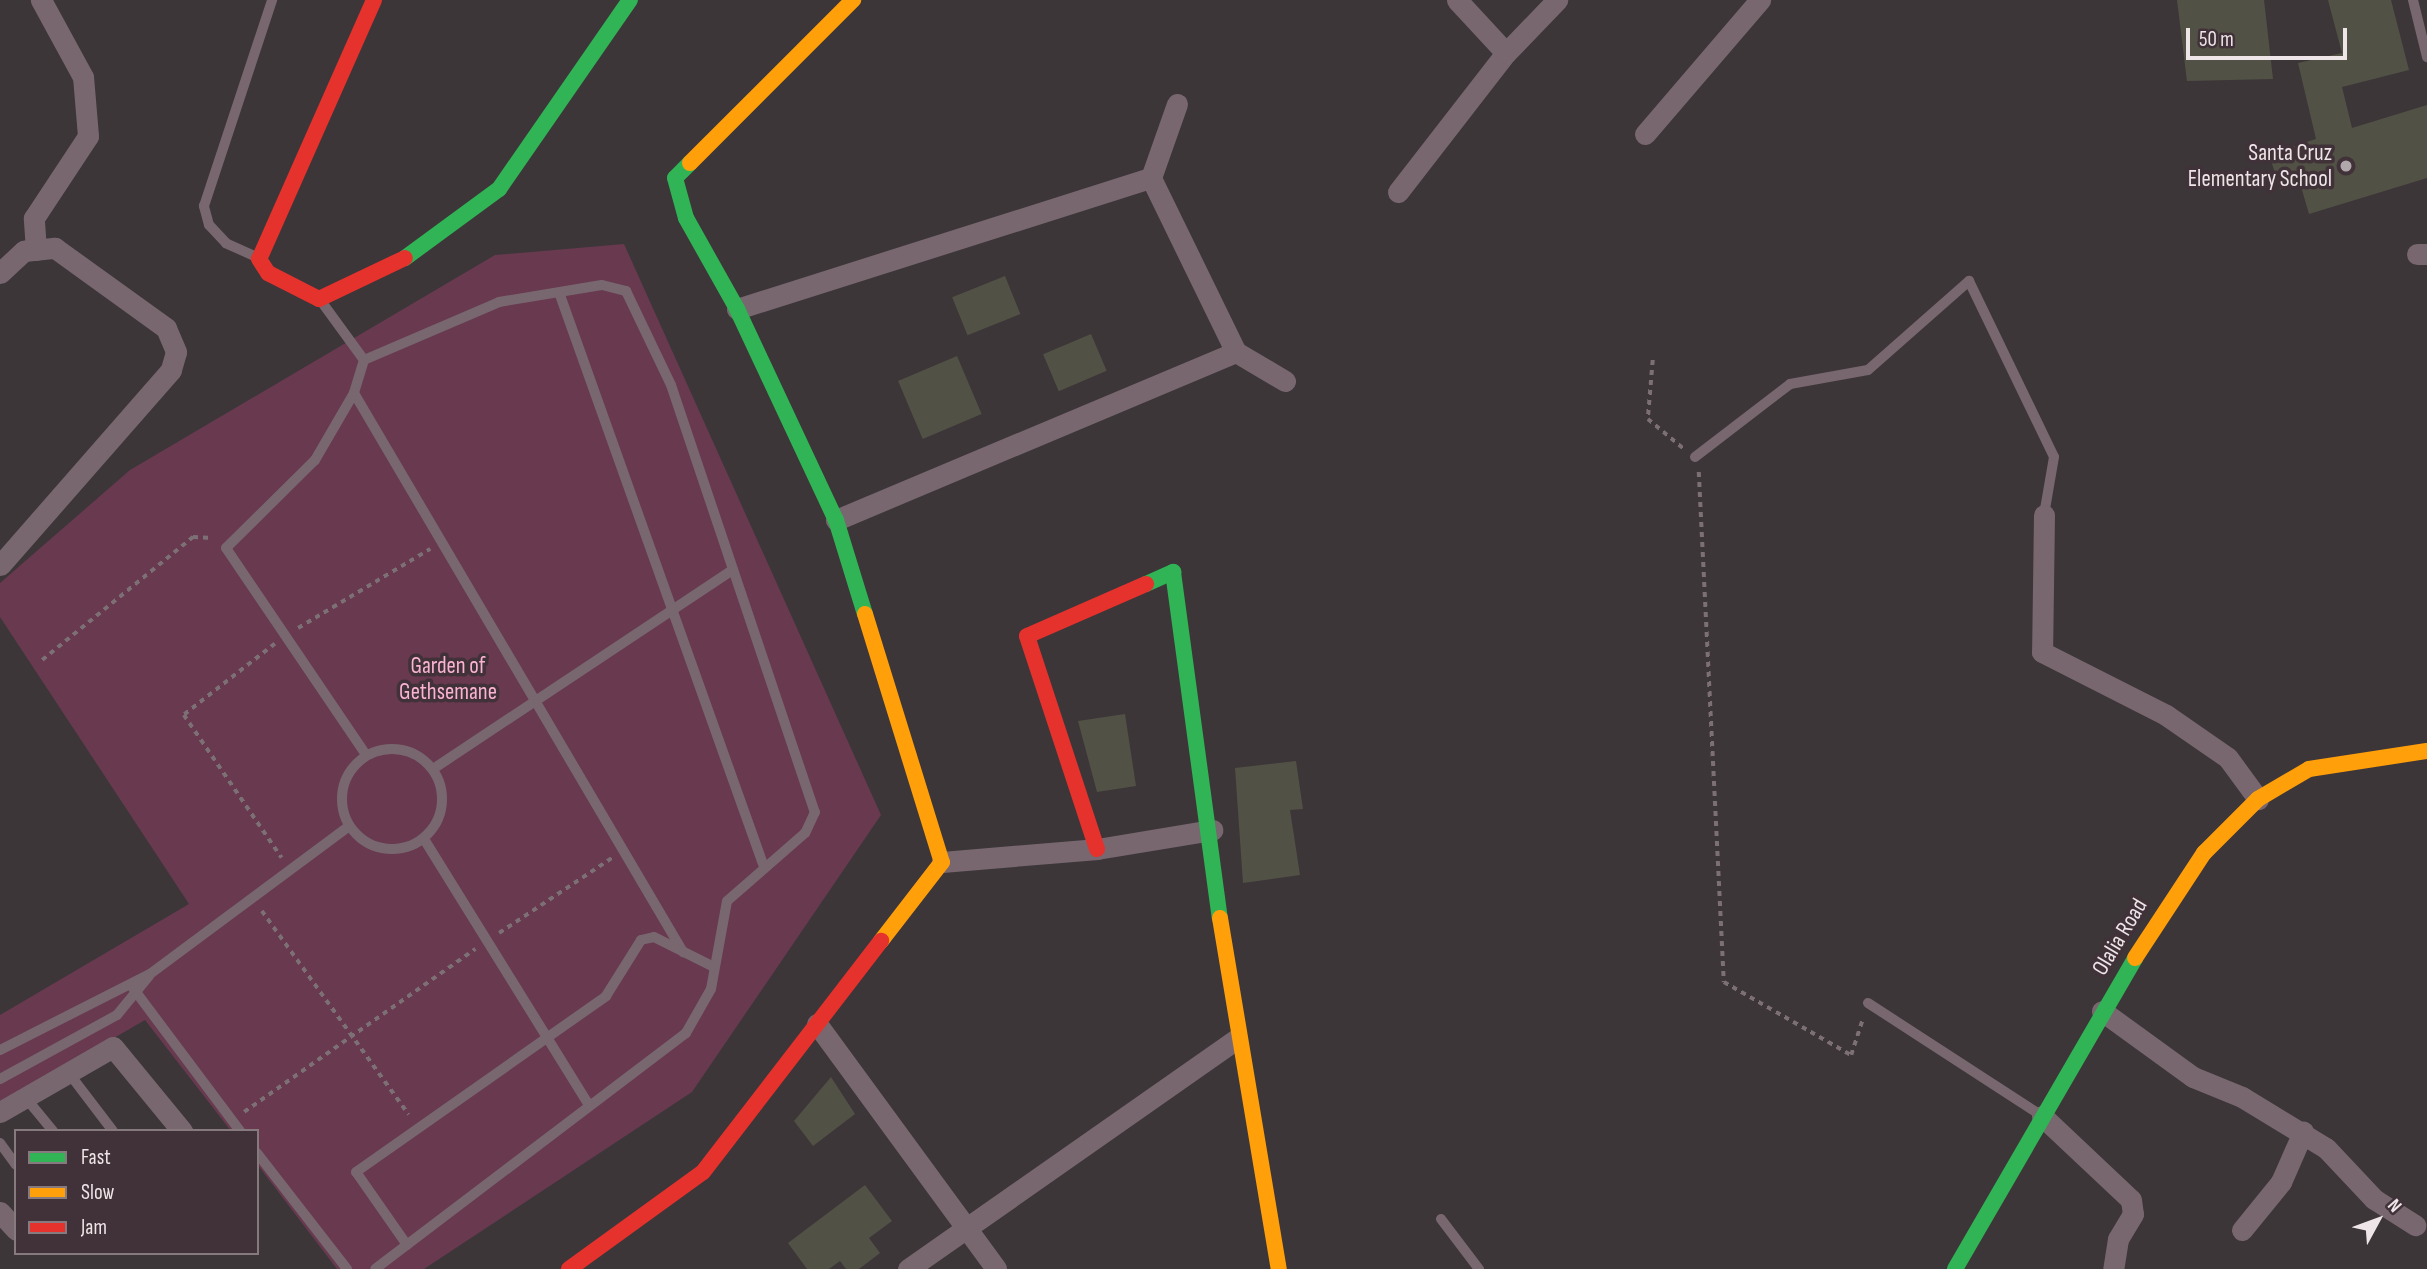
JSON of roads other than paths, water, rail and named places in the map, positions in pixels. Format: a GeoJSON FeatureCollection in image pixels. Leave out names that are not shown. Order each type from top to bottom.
{"type":"FeatureCollection","features":[{"type":"Feature","properties":{"kind":"street"},"geometry":{"type":"LineString","coordinates":[[36,250],[34,218],[88,136],[83,77],[41,0]]}},
{"type":"Feature","properties":{"kind":"street"},"geometry":{"type":"LineString","coordinates":[[374,0],[259,258],[268,273],[319,299],[423,249],[499,189],[630,0]]}},
{"type":"Feature","properties":{"kind":"street"},"geometry":{"type":"LineString","coordinates":[[853,0],[675,178],[686,218],[737,309],[835,520],[942,862]]}},
{"type":"Feature","properties":{"kind":"street"},"geometry":{"type":"LineString","coordinates":[[1457,0],[1506,53]]}},
{"type":"Feature","properties":{"kind":"street"},"geometry":{"type":"LineString","coordinates":[[1398,191],[1506,53],[1557,0]]}},
{"type":"Feature","properties":{"kind":"street"},"geometry":{"type":"LineString","coordinates":[[1646,134],[1760,0]]}},
{"type":"Feature","properties":{"kind":"street"},"geometry":{"type":"LineString","coordinates":[[1177,104],[1151,178],[1236,352],[1285,380]]}},
{"type":"Feature","properties":{"kind":"street"},"geometry":{"type":"LineString","coordinates":[[737,309],[1151,178]]}},
{"type":"Feature","properties":{"kind":"street"},"geometry":{"type":"LineString","coordinates":[[0,273],[24,251],[55,248],[166,328],[176,352],[171,370],[0,565]]}},
{"type":"Feature","properties":{"kind":"street"},"geometry":{"type":"LineString","coordinates":[[835,520],[1236,352]]}},
{"type":"Feature","properties":{"kind":"street"},"geometry":{"type":"LineString","coordinates":[[2044,516],[2042,652],[2166,715],[2228,758],[2258,799]]}},
{"type":"Feature","properties":{"kind":"street"},"geometry":{"type":"LineString","coordinates":[[1097,849],[1027,636],[1173,572],[1212,830],[1237,1039],[1279,1269]]}},
{"type":"Feature","properties":{"kind":"street","name":"Olalia Road"},"geometry":{"type":"LineString","coordinates":[[1955,1269],[2102,1011],[2164,908],[2204,853],[2258,799],[2309,769],[2427,751]]}},
{"type":"Feature","properties":{"kind":"street"},"geometry":{"type":"LineString","coordinates":[[569,1269],[703,1172],[942,862],[1097,849],[1212,830]]}},
{"type":"Feature","properties":{"kind":"street"},"geometry":{"type":"LineString","coordinates":[[2102,1011],[2193,1077],[2303,1132],[2335,1155],[2374,1199],[2415,1225]]}},
{"type":"Feature","properties":{"kind":"street"},"geometry":{"type":"LineString","coordinates":[[817,1024],[996,1269]]}},
{"type":"Feature","properties":{"kind":"street"},"geometry":{"type":"LineString","coordinates":[[908,1269],[1237,1039]]}},
{"type":"Feature","properties":{"kind":"street"},"geometry":{"type":"LineString","coordinates":[[0,1112],[67,1072],[120,1049],[180,1129]]}},
{"type":"Feature","properties":{"kind":"street"},"geometry":{"type":"LineString","coordinates":[[2042,1116],[2131,1199],[2133,1214],[2118,1239],[2113,1269]]}},
{"type":"Feature","properties":{"kind":"street"},"geometry":{"type":"LineString","coordinates":[[2242,1230],[2281,1182],[2303,1132]]}},
{"type":"Feature","properties":{"kind":"lane"},"geometry":{"type":"LineString","coordinates":[[259,258],[226,243],[209,225],[204,206],[272,0]]}},
{"type":"Feature","properties":{"kind":"lane"},"geometry":{"type":"LineString","coordinates":[[2413,0],[2427,57]]}},
{"type":"Feature","properties":{"kind":"lane"},"geometry":{"type":"LineString","coordinates":[[1695,457],[1790,384],[1868,370],[1969,281],[2054,457],[2044,516]]}},
{"type":"Feature","properties":{"kind":"lane"},"geometry":{"type":"LineString","coordinates":[[366,755],[283,637],[226,542],[304,473],[354,393],[364,360],[499,302],[560,295],[611,284],[631,298],[671,385],[815,812],[810,827],[763,864],[727,901],[702,1014],[686,1033],[375,1269]]}},
{"type":"Feature","properties":{"kind":"lane"},"geometry":{"type":"LineString","coordinates":[[560,295],[763,864]]}},
{"type":"Feature","properties":{"kind":"lane"},"geometry":{"type":"LineString","coordinates":[[319,299],[364,360]]}},
{"type":"Feature","properties":{"kind":"lane"},"geometry":{"type":"LineString","coordinates":[[354,393],[533,702],[683,952]]}},
{"type":"Feature","properties":{"kind":"lane"},"geometry":{"type":"LineString","coordinates":[[433,769],[733,570]]}},
{"type":"Feature","properties":{"kind":"lane"},"geometry":{"type":"LineString","coordinates":[[402,749],[433,769],[443,806],[424,839],[385,850],[349,826],[343,784],[366,755],[402,749]]}},
{"type":"Feature","properties":{"kind":"lane"},"geometry":{"type":"LineString","coordinates":[[0,1051],[132,988],[349,826]]}},
{"type":"Feature","properties":{"kind":"lane"},"geometry":{"type":"LineString","coordinates":[[424,839],[589,1105]]}},
{"type":"Feature","properties":{"kind":"lane"},"geometry":{"type":"LineString","coordinates":[[407,1245],[356,1172],[417,1126],[606,996],[641,940],[654,937],[714,967]]}},
{"type":"Feature","properties":{"kind":"lane"},"geometry":{"type":"LineString","coordinates":[[0,1079],[117,1015],[132,988]]}},
{"type":"Feature","properties":{"kind":"lane"},"geometry":{"type":"LineString","coordinates":[[132,988],[239,1129]]}},
{"type":"Feature","properties":{"kind":"lane"},"geometry":{"type":"LineString","coordinates":[[1868,1003],[2042,1116]]}},
{"type":"Feature","properties":{"kind":"lane"},"geometry":{"type":"LineString","coordinates":[[67,1072],[111,1129]]}},
{"type":"Feature","properties":{"kind":"lane"},"geometry":{"type":"LineString","coordinates":[[25,1097],[51,1129]]}},
{"type":"Feature","properties":{"kind":"lane"},"geometry":{"type":"LineString","coordinates":[[0,1143],[14,1162]]}},
{"type":"Feature","properties":{"kind":"lane"},"geometry":{"type":"LineString","coordinates":[[259,1156],[347,1269]]}},
{"type":"Feature","properties":{"kind":"lane"},"geometry":{"type":"LineString","coordinates":[[1441,1219],[1479,1269]]}},
{"type":"Feature","properties":{"kind":"place","name":"Santa Cruz Elementary School"},"geometry":{"type":"Point","coordinates":[2346,166]}},
{"type":"Feature","properties":{"kind":"park label","name":"Garden of Gethsemane"},"geometry":{"type":"Point","coordinates":[448,679]}}]}
